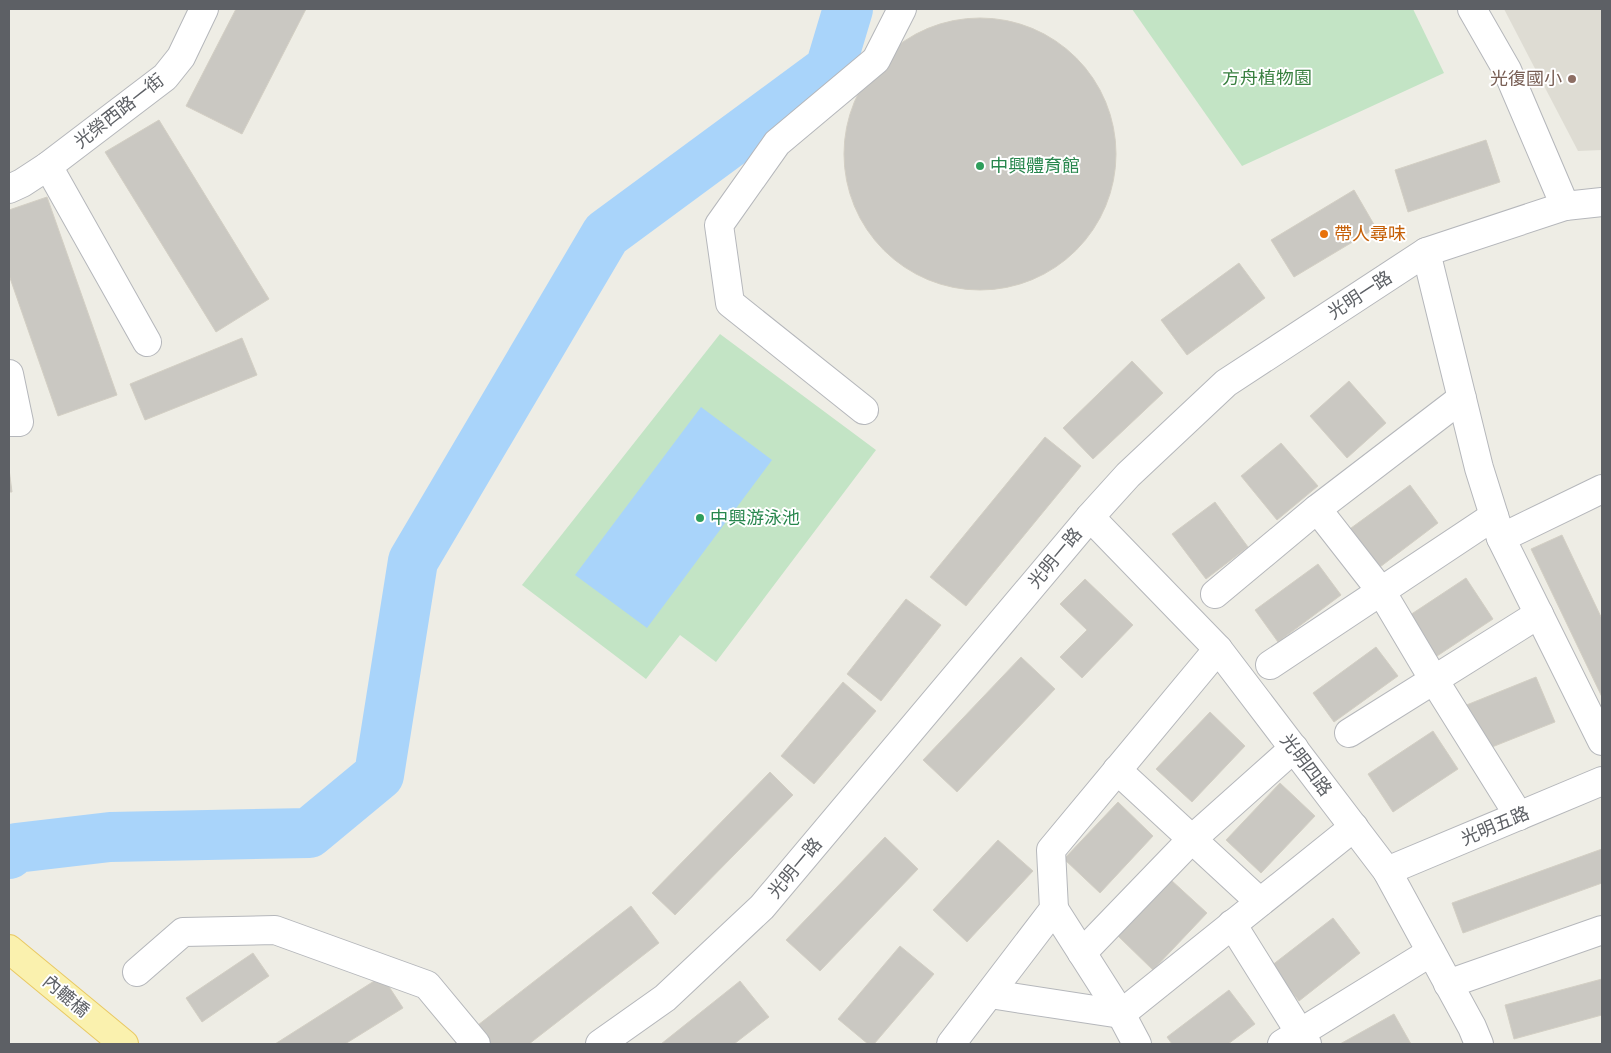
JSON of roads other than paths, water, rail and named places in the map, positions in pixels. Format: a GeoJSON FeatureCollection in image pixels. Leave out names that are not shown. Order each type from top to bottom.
{"type":"FeatureCollection","features":[{"type":"Feature","properties":{"kind":"main road","name":"內轆橋"},"geometry":{"type":"LineString","coordinates":[[9,948],[124,1044]]}},
{"type":"Feature","properties":{"kind":"street"},"geometry":{"type":"LineString","coordinates":[[864,410],[730,303],[719,225],[777,143],[876,60],[902,9]]}},
{"type":"Feature","properties":{"kind":"street"},"geometry":{"type":"LineString","coordinates":[[1472,9],[1507,70],[1565,206]]}},
{"type":"Feature","properties":{"kind":"street","name":"光榮西路一街"},"geometry":{"type":"LineString","coordinates":[[9,188],[22,183],[48,166],[165,77],[181,57],[196,11]]}},
{"type":"Feature","properties":{"kind":"street"},"geometry":{"type":"LineString","coordinates":[[48,166],[147,342]]}},
{"type":"Feature","properties":{"kind":"street","name":"光明一路"},"geometry":{"type":"LineString","coordinates":[[600,1044],[664,998],[762,907],[1090,517],[1128,475],[1226,383],[1426,252],[1565,206],[1602,202]]}},
{"type":"Feature","properties":{"kind":"street"},"geometry":{"type":"LineString","coordinates":[[1426,252],[1479,468],[1498,527],[1602,741]]}},
{"type":"Feature","properties":{"kind":"street"},"geometry":{"type":"LineString","coordinates":[[9,374],[19,422],[9,422]]}},
{"type":"Feature","properties":{"kind":"street"},"geometry":{"type":"LineString","coordinates":[[1215,594],[1317,509],[1462,398]]}},
{"type":"Feature","properties":{"kind":"street"},"geometry":{"type":"LineString","coordinates":[[1270,665],[1382,591],[1498,527],[1602,489]]}},
{"type":"Feature","properties":{"kind":"street"},"geometry":{"type":"LineString","coordinates":[[1317,509],[1382,591],[1434,680],[1519,816]]}},
{"type":"Feature","properties":{"kind":"street","name":"光明四路"},"geometry":{"type":"LineString","coordinates":[[1090,517],[1218,649],[1387,871],[1480,1044]]}},
{"type":"Feature","properties":{"kind":"street"},"geometry":{"type":"LineString","coordinates":[[1349,733],[1539,614]]}},
{"type":"Feature","properties":{"kind":"street"},"geometry":{"type":"LineString","coordinates":[[1137,1044],[1054,909],[1051,850],[1218,649]]}},
{"type":"Feature","properties":{"kind":"street"},"geometry":{"type":"LineString","coordinates":[[1082,953],[1191,840],[1294,748]]}},
{"type":"Feature","properties":{"kind":"street"},"geometry":{"type":"LineString","coordinates":[[1118,770],[1191,840],[1260,902]]}},
{"type":"Feature","properties":{"kind":"street","name":"光明五路"},"geometry":{"type":"LineString","coordinates":[[1387,871],[1602,780]]}},
{"type":"Feature","properties":{"kind":"street"},"geometry":{"type":"LineString","coordinates":[[990,994],[1120,1014],[1354,827]]}},
{"type":"Feature","properties":{"kind":"street"},"geometry":{"type":"LineString","coordinates":[[951,1044],[1054,909]]}},
{"type":"Feature","properties":{"kind":"street"},"geometry":{"type":"LineString","coordinates":[[1232,924],[1297,1040],[1431,952]]}},
{"type":"Feature","properties":{"kind":"street"},"geometry":{"type":"LineString","coordinates":[[138,972],[183,932],[275,930],[427,985],[476,1044]]}},
{"type":"Feature","properties":{"kind":"street"},"geometry":{"type":"LineString","coordinates":[[1448,984],[1602,930]]}},
{"type":"Feature","properties":{"kind":"water"},"geometry":{"type":"Polygon","coordinates":[[[701,407],[772,460],[647,628],[575,575],[701,407]]]}},
{"type":"Feature","properties":{"kind":"waterway"},"geometry":{"type":"LineString","coordinates":[[9,854],[16,848],[110,837],[309,833],[379,775],[413,561],[606,234],[830,69],[848,9]]}},
{"type":"Feature","properties":{"kind":"place","name":"光復國小"},"geometry":{"type":"Point","coordinates":[1572,79]}},
{"type":"Feature","properties":{"kind":"place","name":"中興體育館"},"geometry":{"type":"Point","coordinates":[980,166]}},
{"type":"Feature","properties":{"kind":"place","name":"帶人尋味"},"geometry":{"type":"Point","coordinates":[1324,234]}},
{"type":"Feature","properties":{"kind":"place","name":"中興游泳池"},"geometry":{"type":"Point","coordinates":[700,518]}},
{"type":"Feature","properties":{"kind":"park label","name":"方舟植物園"},"geometry":{"type":"Point","coordinates":[1267,78]}}]}
